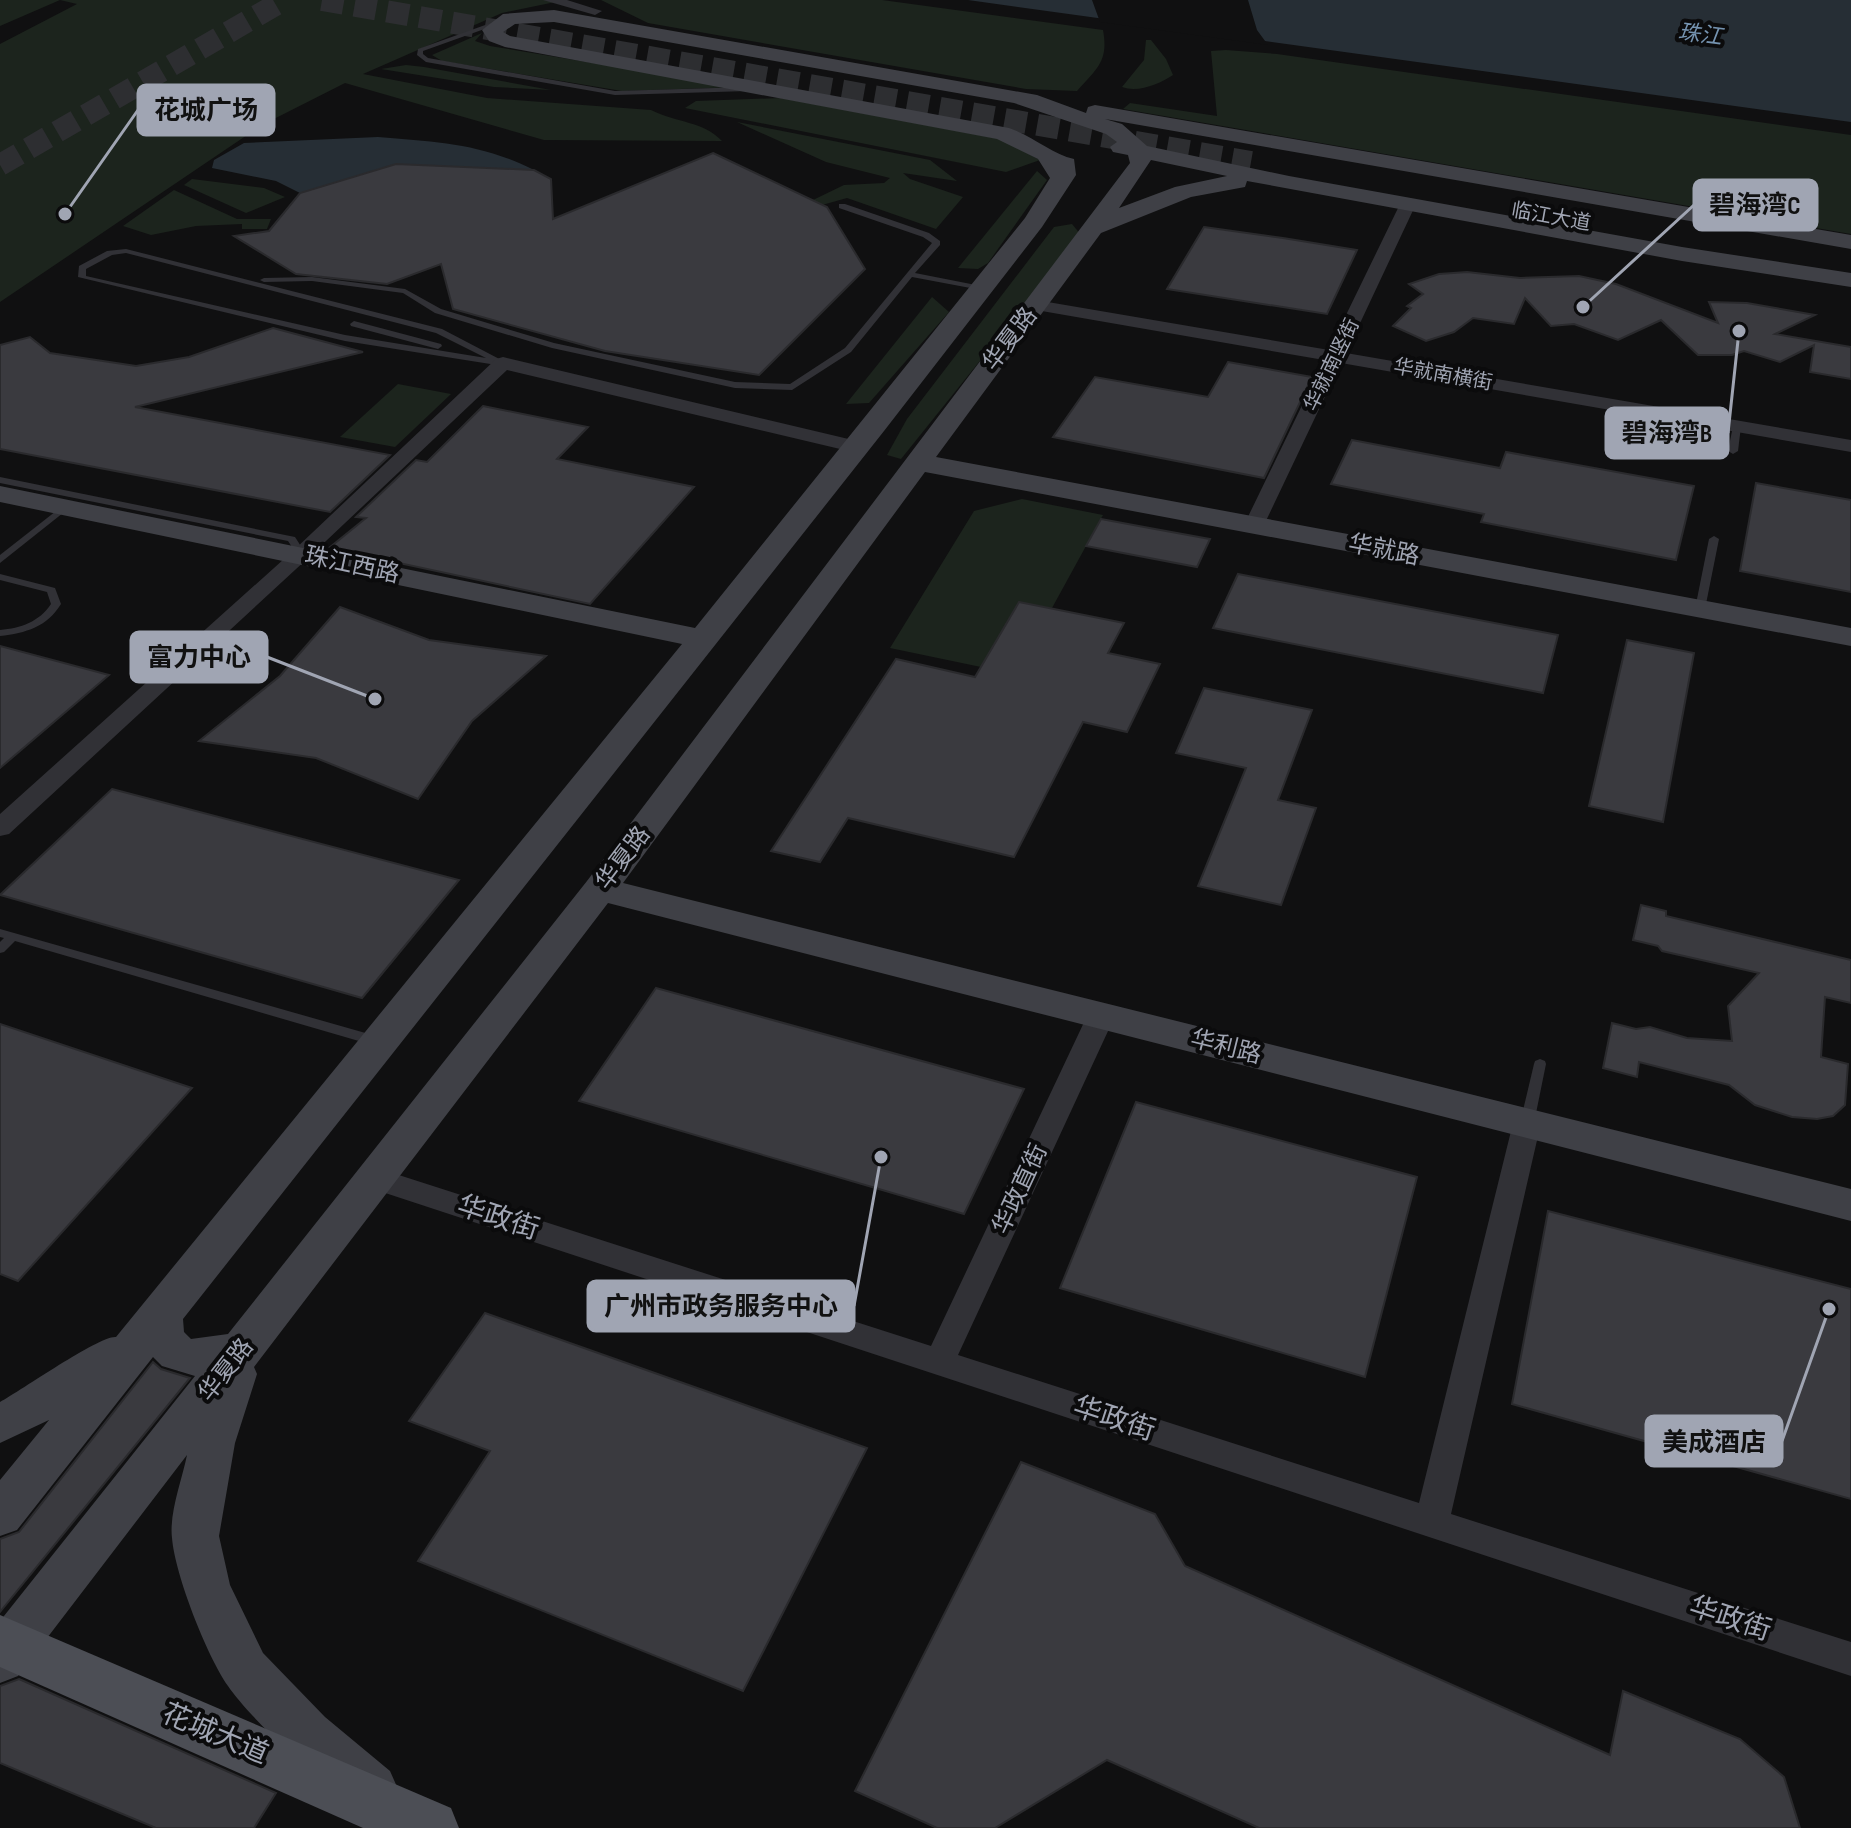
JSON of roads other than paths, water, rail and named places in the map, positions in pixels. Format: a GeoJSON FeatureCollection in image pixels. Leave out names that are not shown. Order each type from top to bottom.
{"type":"FeatureCollection","features":[{"type":"Feature","properties":{"kind":"main road"},"geometry":{"type":"LineString","coordinates":[[1059,185],[1061,178],[1056,165],[1037,148],[1016,138],[767,88],[505,41],[493,34],[502,21],[532,15],[577,19],[1005,107],[1139,151],[1258,157],[1851,242]]}},
{"type":"Feature","properties":{"kind":"main road"},"geometry":{"type":"LineString","coordinates":[[538,29],[1005,107],[1111,121],[1139,151]]}},
{"type":"Feature","properties":{"kind":"main road"},"geometry":{"type":"LineString","coordinates":[[1005,107],[1056,110],[1258,157],[1289,183]]}},
{"type":"Feature","properties":{"kind":"main road"},"geometry":{"type":"LineString","coordinates":[[0,1515],[704,639],[1034,222],[1059,185],[1067,166],[1058,151],[1022,130],[1005,107]]}},
{"type":"Feature","properties":{"kind":"main road","name":"华夏路"},"geometry":{"type":"LineString","coordinates":[[4,1649],[377,1179],[600,889],[1036,305],[1079,218],[1141,163],[1139,151]]}},
{"type":"Feature","properties":{"kind":"main road","name":"临江大道"},"geometry":{"type":"LineString","coordinates":[[1258,157],[1851,256]]}},
{"type":"Feature","properties":{"kind":"main road","name":"临江大道"},"geometry":{"type":"LineString","coordinates":[[1258,157],[1851,272]]}},
{"type":"Feature","properties":{"kind":"main road"},"geometry":{"type":"LineString","coordinates":[[1034,222],[1043,216],[1079,218],[1188,189],[1259,181],[1289,183],[1682,254],[1851,280]]}},
{"type":"Feature","properties":{"kind":"main road","name":"华就路"},"geometry":{"type":"LineString","coordinates":[[917,462],[1851,637]]}},
{"type":"Feature","properties":{"kind":"main road","name":"珠江西路"},"geometry":{"type":"LineString","coordinates":[[0,494],[704,639]]}},
{"type":"Feature","properties":{"kind":"main road","name":"华利路"},"geometry":{"type":"LineString","coordinates":[[600,889],[1851,1205]]}},
{"type":"Feature","properties":{"kind":"main road"},"geometry":{"type":"LineString","coordinates":[[160,1314],[166,1344],[179,1355],[196,1360],[214,1358],[244,1347]]}},
{"type":"Feature","properties":{"kind":"main road"},"geometry":{"type":"LineString","coordinates":[[0,1424],[87,1374],[160,1314]]}},
{"type":"Feature","properties":{"kind":"main road"},"geometry":{"type":"LineString","coordinates":[[244,1347],[212,1443],[195,1536],[206,1587],[245,1669],[307,1734],[416,1822]]}},
{"type":"Feature","properties":{"kind":"main road","name":"花城大道"},"geometry":{"type":"LineString","coordinates":[[4,1649],[416,1822]]}},
{"type":"Feature","properties":{"kind":"street"},"geometry":{"type":"LineString","coordinates":[[550,0],[595,11]]}},
{"type":"Feature","properties":{"kind":"street","name":"华就南竖街"},"geometry":{"type":"LineString","coordinates":[[1254,525],[1408,204]]}},
{"type":"Feature","properties":{"kind":"street","name":"华就南横街"},"geometry":{"type":"LineString","coordinates":[[1036,305],[1851,446]]}},
{"type":"Feature","properties":{"kind":"street"},"geometry":{"type":"LineString","coordinates":[[0,828],[301,554],[503,363],[857,447]]}},
{"type":"Feature","properties":{"kind":"street","name":"华政直街"},"geometry":{"type":"LineString","coordinates":[[939,1362],[1101,1016]]}},
{"type":"Feature","properties":{"kind":"street"},"geometry":{"type":"LineString","coordinates":[[1432,1522],[1527,1123]]}},
{"type":"Feature","properties":{"kind":"street","name":"华政街"},"geometry":{"type":"LineString","coordinates":[[377,1179],[1851,1659]]}},
{"type":"Feature","properties":{"kind":"lane"},"geometry":{"type":"LineString","coordinates":[[502,21],[420,50],[420,55],[426,60],[615,93],[767,88]]}},
{"type":"Feature","properties":{"kind":"lane"},"geometry":{"type":"LineString","coordinates":[[248,281],[312,279],[394,288],[405,291],[438,311],[552,345],[735,385],[792,387],[848,350],[937,243],[926,235],[842,206]]}},
{"type":"Feature","properties":{"kind":"lane"},"geometry":{"type":"LineString","coordinates":[[126,251],[439,331],[503,363],[345,338],[130,290],[82,277],[82,268],[110,253],[126,251]]}},
{"type":"Feature","properties":{"kind":"lane"},"geometry":{"type":"LineString","coordinates":[[910,274],[981,288]]}},
{"type":"Feature","properties":{"kind":"lane"},"geometry":{"type":"LineString","coordinates":[[354,324],[503,363]]}},
{"type":"Feature","properties":{"kind":"lane"},"geometry":{"type":"LineString","coordinates":[[1733,451],[1737,426]]}},
{"type":"Feature","properties":{"kind":"lane"},"geometry":{"type":"LineString","coordinates":[[0,480],[292,539],[301,554]]}},
{"type":"Feature","properties":{"kind":"lane"},"geometry":{"type":"LineString","coordinates":[[0,560],[65,507]]}},
{"type":"Feature","properties":{"kind":"lane"},"geometry":{"type":"LineString","coordinates":[[1700,609],[1714,539]]}},
{"type":"Feature","properties":{"kind":"lane"},"geometry":{"type":"LineString","coordinates":[[0,577],[51,590],[56,604],[53,612],[33,626],[0,633]]}},
{"type":"Feature","properties":{"kind":"lane"},"geometry":{"type":"LineString","coordinates":[[0,949],[6,935],[379,1042]]}},
{"type":"Feature","properties":{"kind":"lane"},"geometry":{"type":"LineString","coordinates":[[1527,1123],[1540,1064]]}},
{"type":"Feature","properties":{"kind":"water","name":"珠江"},"geometry":{"type":"Polygon","coordinates":[[[968,0],[1851,0],[1851,122],[968,0]]]}},
{"type":"Feature","properties":{"kind":"water"},"geometry":{"type":"Polygon","coordinates":[[[378,137],[476,149],[534,170],[396,164],[300,193],[276,181],[212,168],[214,160],[244,143],[378,137]]]}},
{"type":"Feature","properties":{"kind":"tunnel"},"geometry":{"type":"LineString","coordinates":[[0,165],[284,0]]}},
{"type":"Feature","properties":{"kind":"tunnel"},"geometry":{"type":"LineString","coordinates":[[322,0],[1251,162]]}},
{"type":"Feature","properties":{"kind":"place","name":"花城广场"},"geometry":{"type":"Point","coordinates":[65,214]}},
{"type":"Feature","properties":{"kind":"place","name":"碧海湾C"},"geometry":{"type":"Point","coordinates":[1583,307]}},
{"type":"Feature","properties":{"kind":"place","name":"碧海湾B"},"geometry":{"type":"Point","coordinates":[1739,331]}},
{"type":"Feature","properties":{"kind":"place","name":"富力中心"},"geometry":{"type":"Point","coordinates":[375,699]}},
{"type":"Feature","properties":{"kind":"place","name":"广州市政务服务中心"},"geometry":{"type":"Point","coordinates":[881,1157]}},
{"type":"Feature","properties":{"kind":"place","name":"美成酒店"},"geometry":{"type":"Point","coordinates":[1829,1309]}}]}
